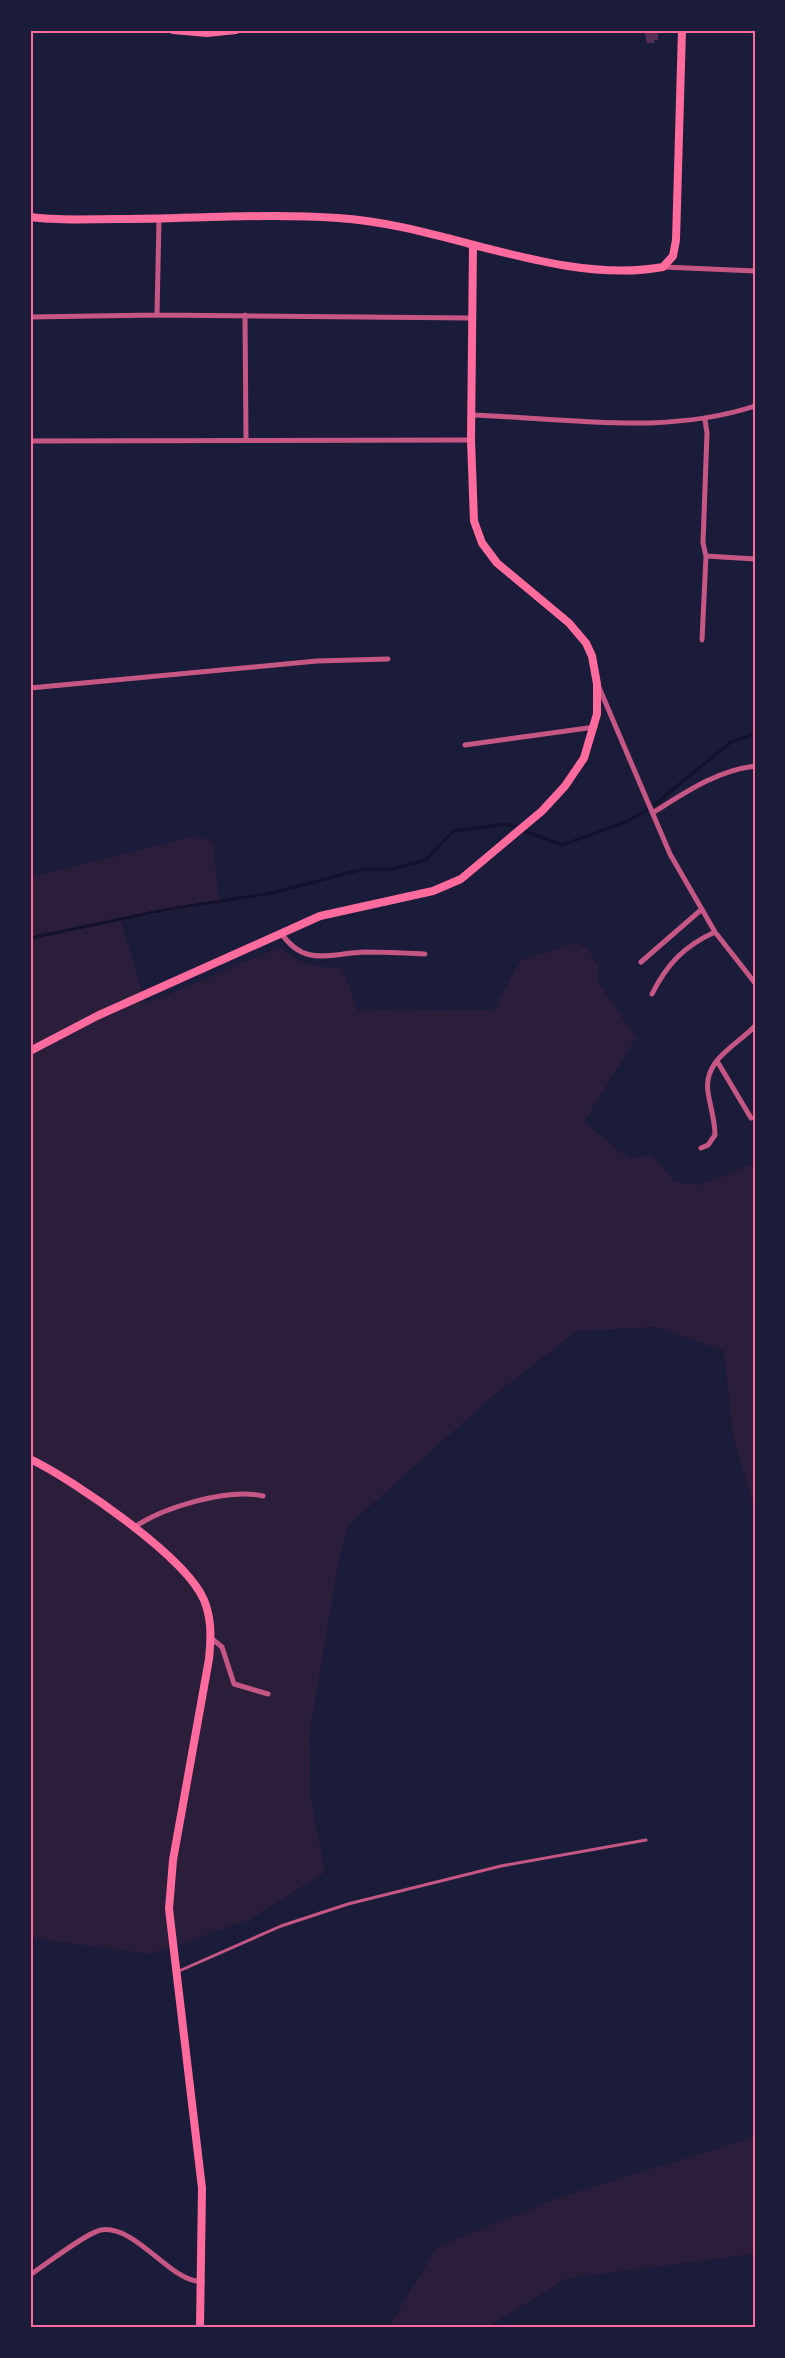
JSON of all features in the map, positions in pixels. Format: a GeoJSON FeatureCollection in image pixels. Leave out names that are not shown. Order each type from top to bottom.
{"type":"FeatureCollection","features":[{"type":"Feature","properties":{"kind":"main road"},"geometry":{"type":"LineString","coordinates":[[173,30],[207,33],[236,30]]}},
{"type":"Feature","properties":{"kind":"main road"},"geometry":{"type":"LineString","coordinates":[[30,219],[338,218],[387,224],[560,264],[636,270],[663,267],[673,256],[676,240],[681,30]]}},
{"type":"Feature","properties":{"kind":"main road"},"geometry":{"type":"LineString","coordinates":[[30,1051],[70,1029],[281,933],[344,908],[418,895],[447,886],[476,869],[517,833],[555,798],[579,768],[595,727],[597,684],[592,656],[579,634],[507,572],[482,543],[472,508],[472,244]]}},
{"type":"Feature","properties":{"kind":"main road"},"geometry":{"type":"LineString","coordinates":[[30,1460],[90,1493],[133,1528],[196,1585],[207,1607],[211,1638],[171,1879],[169,1920],[202,2188],[200,2328]]}},
{"type":"Feature","properties":{"kind":"street"},"geometry":{"type":"LineString","coordinates":[[157,315],[159,219]]}},
{"type":"Feature","properties":{"kind":"street"},"geometry":{"type":"LineString","coordinates":[[663,267],[755,271]]}},
{"type":"Feature","properties":{"kind":"street"},"geometry":{"type":"LineString","coordinates":[[245,315],[246,439]]}},
{"type":"Feature","properties":{"kind":"street"},"geometry":{"type":"LineString","coordinates":[[30,316],[245,315],[471,318]]}},
{"type":"Feature","properties":{"kind":"street"},"geometry":{"type":"LineString","coordinates":[[471,415],[642,424],[705,420],[755,406]]}},
{"type":"Feature","properties":{"kind":"street"},"geometry":{"type":"LineString","coordinates":[[702,640],[706,556],[703,543],[707,433],[705,420]]}},
{"type":"Feature","properties":{"kind":"street"},"geometry":{"type":"LineString","coordinates":[[30,441],[471,440]]}},
{"type":"Feature","properties":{"kind":"street"},"geometry":{"type":"LineString","coordinates":[[706,556],[755,559]]}},
{"type":"Feature","properties":{"kind":"street"},"geometry":{"type":"LineString","coordinates":[[30,688],[306,662],[388,659]]}},
{"type":"Feature","properties":{"kind":"street"},"geometry":{"type":"LineString","coordinates":[[597,684],[654,812],[670,854],[714,932],[755,983]]}},
{"type":"Feature","properties":{"kind":"street"},"geometry":{"type":"LineString","coordinates":[[465,745],[595,727]]}},
{"type":"Feature","properties":{"kind":"street"},"geometry":{"type":"LineString","coordinates":[[654,812],[708,779],[740,768],[755,766]]}},
{"type":"Feature","properties":{"kind":"street"},"geometry":{"type":"LineString","coordinates":[[641,962],[702,909]]}},
{"type":"Feature","properties":{"kind":"street"},"geometry":{"type":"LineString","coordinates":[[652,994],[663,973],[680,952],[714,932]]}},
{"type":"Feature","properties":{"kind":"street"},"geometry":{"type":"LineString","coordinates":[[281,933],[293,948],[312,956],[366,952],[425,954]]}},
{"type":"Feature","properties":{"kind":"street"},"geometry":{"type":"LineString","coordinates":[[700,1148],[708,1145],[715,1135],[707,1078],[717,1061],[755,1026]]}},
{"type":"Feature","properties":{"kind":"street"},"geometry":{"type":"LineString","coordinates":[[717,1061],[751,1118]]}},
{"type":"Feature","properties":{"kind":"street"},"geometry":{"type":"LineString","coordinates":[[133,1528],[160,1514],[225,1495],[237,1493],[263,1496]]}},
{"type":"Feature","properties":{"kind":"street"},"geometry":{"type":"LineString","coordinates":[[211,1638],[222,1647],[234,1684],[268,1694]]}},
{"type":"Feature","properties":{"kind":"street"},"geometry":{"type":"LineString","coordinates":[[30,2275],[94,2233],[108,2230],[151,2251],[186,2281],[202,2281]]}},
{"type":"Feature","properties":{"kind":"lane"},"geometry":{"type":"LineString","coordinates":[[175,1972],[231,1950],[281,1926],[338,1907],[501,1866],[646,1840]]}},
{"type":"Feature","properties":{"kind":"shaded area"},"geometry":{"type":"Polygon","coordinates":[[[196,836],[213,842],[219,903],[121,921],[146,1004],[280,947],[302,962],[342,968],[358,1011],[493,1010],[521,960],[576,943],[588,948],[599,968],[598,982],[636,1038],[584,1122],[629,1159],[652,1155],[675,1182],[700,1185],[755,1163],[755,1511],[733,1436],[724,1351],[656,1327],[577,1331],[488,1400],[349,1525],[340,1553],[309,1738],[311,1799],[325,1872],[251,1919],[151,1954],[30,1938],[30,877],[196,836]]]}},
{"type":"Feature","properties":{"kind":"shaded area"},"geometry":{"type":"Polygon","coordinates":[[[755,2137],[755,2254],[567,2278],[486,2328],[388,2328],[437,2247],[560,2197],[755,2137]]]}},
{"type":"Feature","properties":{"kind":"building"},"geometry":{"type":"Polygon","coordinates":[[[644,30],[658,30],[658,40],[654,40],[654,43],[647,43],[644,30]]]}},
{"type":"Feature","properties":{"kind":"waterway"},"geometry":{"type":"LineString","coordinates":[[655,804],[731,742],[755,734]]}},
{"type":"Feature","properties":{"kind":"waterway"},"geometry":{"type":"LineString","coordinates":[[30,938],[164,910],[272,893],[363,869],[391,869],[426,860],[453,831],[507,824],[562,845],[626,822],[647,810]]}}]}
